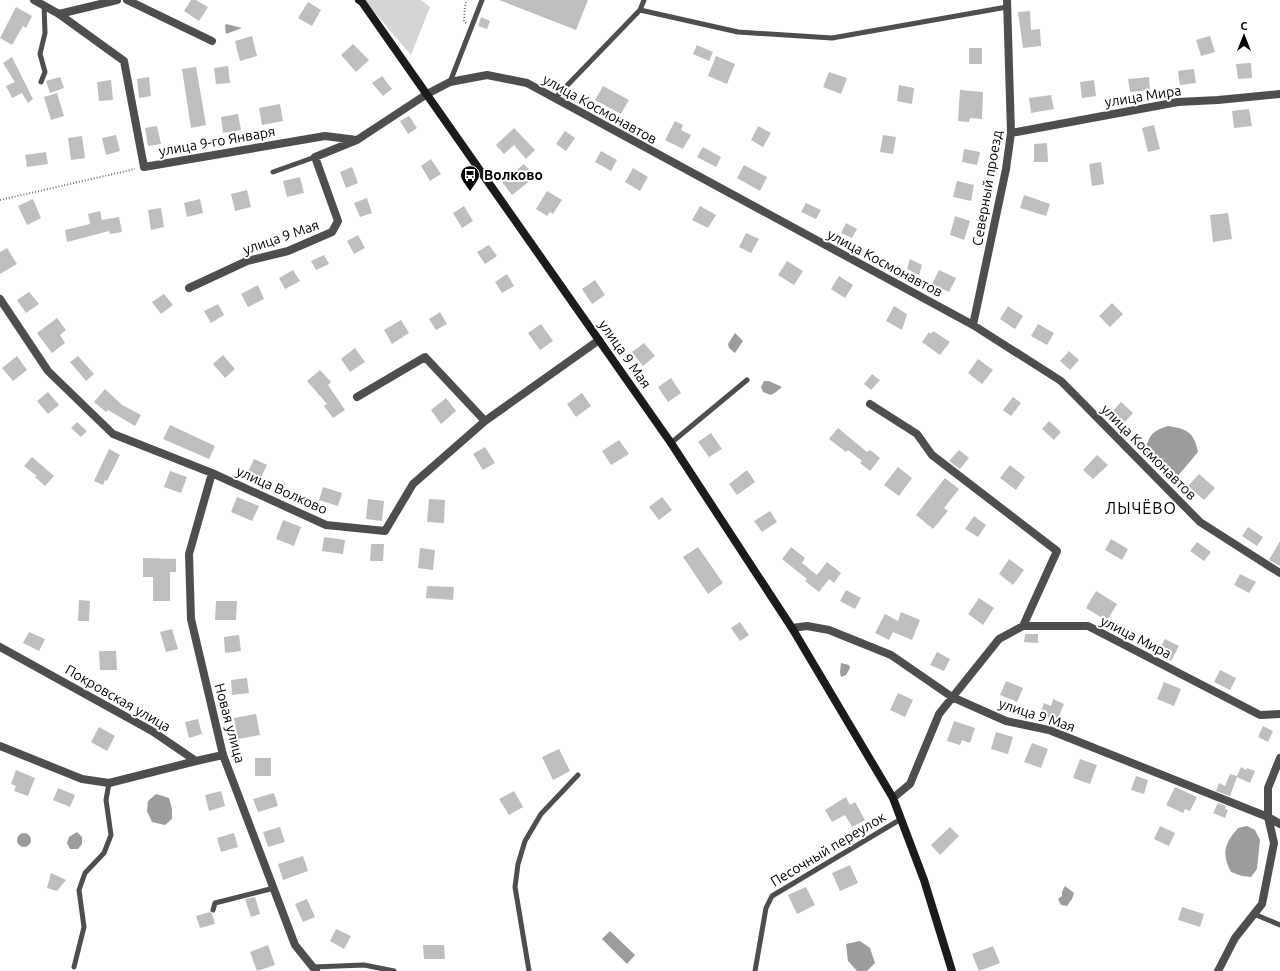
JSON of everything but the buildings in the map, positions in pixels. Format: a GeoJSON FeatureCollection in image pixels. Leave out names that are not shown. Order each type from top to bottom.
{"type":"FeatureCollection","features":[{"type":"Feature","properties":{"kind":"main road","name":"улица 9 Мая"},"geometry":{"type":"LineString","coordinates":[[359,0],[362,2],[429,97],[671,443],[792,628],[893,798],[924,880],[952,971]]}},
{"type":"Feature","properties":{"kind":"street"},"geometry":{"type":"LineString","coordinates":[[34,0],[59,14],[124,61],[144,167]]}},
{"type":"Feature","properties":{"kind":"street"},"geometry":{"type":"LineString","coordinates":[[59,14],[118,0]]}},
{"type":"Feature","properties":{"kind":"street"},"geometry":{"type":"LineString","coordinates":[[127,0],[212,41]]}},
{"type":"Feature","properties":{"kind":"street","name":"Северный проезд"},"geometry":{"type":"LineString","coordinates":[[973,325],[1006,169],[1012,133],[1007,4]]}},
{"type":"Feature","properties":{"kind":"street","name":"улица Космонавтов"},"geometry":{"type":"LineString","coordinates":[[429,97],[450,82],[487,75],[526,83],[973,325],[1061,381],[1200,522],[1280,573]]}},
{"type":"Feature","properties":{"kind":"street","name":"улица Мира"},"geometry":{"type":"LineString","coordinates":[[1012,133],[1178,102],[1280,94]]}},
{"type":"Feature","properties":{"kind":"street"},"geometry":{"type":"LineString","coordinates":[[315,157],[357,140],[429,97]]}},
{"type":"Feature","properties":{"kind":"street","name":"улица 9-го Января"},"geometry":{"type":"LineString","coordinates":[[144,167],[325,136],[357,140]]}},
{"type":"Feature","properties":{"kind":"street","name":"улица 9 Мая"},"geometry":{"type":"LineString","coordinates":[[189,288],[247,261],[288,251],[332,232],[338,221],[315,157]]}},
{"type":"Feature","properties":{"kind":"street","name":"улица Волково"},"geometry":{"type":"LineString","coordinates":[[0,299],[48,371],[113,434],[212,473],[326,525],[385,531],[413,484],[485,421],[599,340]]}},
{"type":"Feature","properties":{"kind":"street"},"geometry":{"type":"LineString","coordinates":[[357,397],[425,357],[485,421]]}},
{"type":"Feature","properties":{"kind":"street"},"geometry":{"type":"LineString","coordinates":[[870,404],[917,434],[932,455],[1057,551],[1023,626]]}},
{"type":"Feature","properties":{"kind":"street","name":"Новая улица"},"geometry":{"type":"LineString","coordinates":[[212,473],[189,554],[191,619],[223,755],[295,945],[315,969]]}},
{"type":"Feature","properties":{"kind":"street","name":"улица 9 Мая"},"geometry":{"type":"LineString","coordinates":[[792,628],[807,626],[829,630],[891,655],[952,697],[1006,721],[1049,730],[1268,817],[1280,824]]}},
{"type":"Feature","properties":{"kind":"street","name":"улица Мира"},"geometry":{"type":"LineString","coordinates":[[893,798],[910,784],[939,714],[999,639],[1023,626],[1088,626],[1260,715],[1280,714]]}},
{"type":"Feature","properties":{"kind":"street","name":"Покровская улица"},"geometry":{"type":"LineString","coordinates":[[0,647],[152,731],[196,761]]}},
{"type":"Feature","properties":{"kind":"street"},"geometry":{"type":"LineString","coordinates":[[0,746],[82,779],[109,783],[223,755]]}},
{"type":"Feature","properties":{"kind":"street"},"geometry":{"type":"LineString","coordinates":[[1218,971],[1235,938],[1262,904],[1274,843],[1268,817],[1268,788],[1280,758]]}},
{"type":"Feature","properties":{"kind":"lane"},"geometry":{"type":"LineString","coordinates":[[450,82],[482,0]]}},
{"type":"Feature","properties":{"kind":"lane"},"geometry":{"type":"LineString","coordinates":[[554,99],[640,10],[644,0]]}},
{"type":"Feature","properties":{"kind":"lane"},"geometry":{"type":"LineString","coordinates":[[640,10],[738,32],[832,38],[1007,4]]}},
{"type":"Feature","properties":{"kind":"lane"},"geometry":{"type":"LineString","coordinates":[[42,82],[45,72],[40,54],[45,33],[44,5]]}},
{"type":"Feature","properties":{"kind":"lane"},"geometry":{"type":"LineString","coordinates":[[273,172],[315,157]]}},
{"type":"Feature","properties":{"kind":"lane"},"geometry":{"type":"LineString","coordinates":[[671,443],[747,380]]}},
{"type":"Feature","properties":{"kind":"lane"},"geometry":{"type":"LineString","coordinates":[[529,971],[515,887],[518,864],[525,841],[541,814],[578,775]]}},
{"type":"Feature","properties":{"kind":"lane"},"geometry":{"type":"LineString","coordinates":[[74,968],[84,927],[79,890],[85,873],[104,853],[111,835],[106,800],[109,783]]}},
{"type":"Feature","properties":{"kind":"lane","name":"Песочный переулок"},"geometry":{"type":"LineString","coordinates":[[755,971],[766,908],[772,896],[901,819]]}},
{"type":"Feature","properties":{"kind":"lane"},"geometry":{"type":"LineString","coordinates":[[213,910],[215,903],[274,888]]}},
{"type":"Feature","properties":{"kind":"lane"},"geometry":{"type":"LineString","coordinates":[[1254,914],[1280,925]]}},
{"type":"Feature","properties":{"kind":"lane"},"geometry":{"type":"LineString","coordinates":[[315,969],[364,965],[394,971]]}},
{"type":"Feature","properties":{"kind":"path"},"geometry":{"type":"LineString","coordinates":[[467,0],[464,21],[471,29]]}},
{"type":"Feature","properties":{"kind":"path","name":"улица 9-го Января"},"geometry":{"type":"LineString","coordinates":[[0,200],[144,167]]}},
{"type":"Feature","properties":{"kind":"shaded area"},"geometry":{"type":"Polygon","coordinates":[[[364,0],[421,0],[430,7],[411,55],[364,0]]]}},
{"type":"Feature","properties":{"kind":"shaded area"},"geometry":{"type":"Polygon","coordinates":[[[226,24],[242,28],[226,34],[226,24]]]}},
{"type":"Feature","properties":{"kind":"shaded area"},"geometry":{"type":"Polygon","coordinates":[[[735,333],[743,341],[735,353],[729,348],[728,344],[735,333]]]}},
{"type":"Feature","properties":{"kind":"shaded area"},"geometry":{"type":"Polygon","coordinates":[[[764,381],[769,381],[782,387],[771,395],[763,392],[761,387],[764,381]]]}},
{"type":"Feature","properties":{"kind":"shaded area"},"geometry":{"type":"Polygon","coordinates":[[[1168,426],[1185,430],[1189,433],[1194,440],[1198,452],[1177,477],[1152,463],[1145,451],[1152,434],[1168,426]]]}},
{"type":"Feature","properties":{"kind":"shaded area"},"geometry":{"type":"Polygon","coordinates":[[[841,663],[849,665],[850,668],[846,675],[841,677],[840,672],[841,663]]]}},
{"type":"Feature","properties":{"kind":"shaded area"},"geometry":{"type":"Polygon","coordinates":[[[156,794],[169,798],[172,809],[172,819],[165,825],[152,822],[147,811],[148,801],[156,794]]]}},
{"type":"Feature","properties":{"kind":"shaded area"},"geometry":{"type":"Polygon","coordinates":[[[1247,826],[1255,830],[1260,840],[1257,869],[1251,877],[1242,876],[1231,872],[1225,854],[1227,844],[1234,833],[1238,828],[1247,826]]]}},
{"type":"Feature","properties":{"kind":"shaded area"},"geometry":{"type":"Polygon","coordinates":[[[77,832],[82,837],[82,844],[78,849],[70,849],[67,843],[69,837],[77,832]]]}},
{"type":"Feature","properties":{"kind":"shaded area"},"geometry":{"type":"Polygon","coordinates":[[[21,833],[27,833],[31,837],[31,843],[27,847],[21,847],[17,843],[17,837],[21,833]]]}},
{"type":"Feature","properties":{"kind":"shaded area"},"geometry":{"type":"Polygon","coordinates":[[[1065,886],[1074,893],[1067,906],[1061,905],[1058,899],[1062,896],[1065,886]]]}},
{"type":"Feature","properties":{"kind":"shaded area"},"geometry":{"type":"Polygon","coordinates":[[[610,931],[635,955],[627,964],[602,939],[610,931]]]}},
{"type":"Feature","properties":{"kind":"shaded area"},"geometry":{"type":"Polygon","coordinates":[[[860,941],[870,948],[875,963],[867,971],[857,971],[848,961],[846,944],[860,941]]]}},
{"type":"Feature","properties":{"kind":"place","name":"Волково"},"geometry":{"type":"Point","coordinates":[470,192]}},
{"type":"Feature","properties":{"kind":"district","name":"ЛЫЧЁВО"},"geometry":{"type":"Point","coordinates":[1141,508]}}]}
